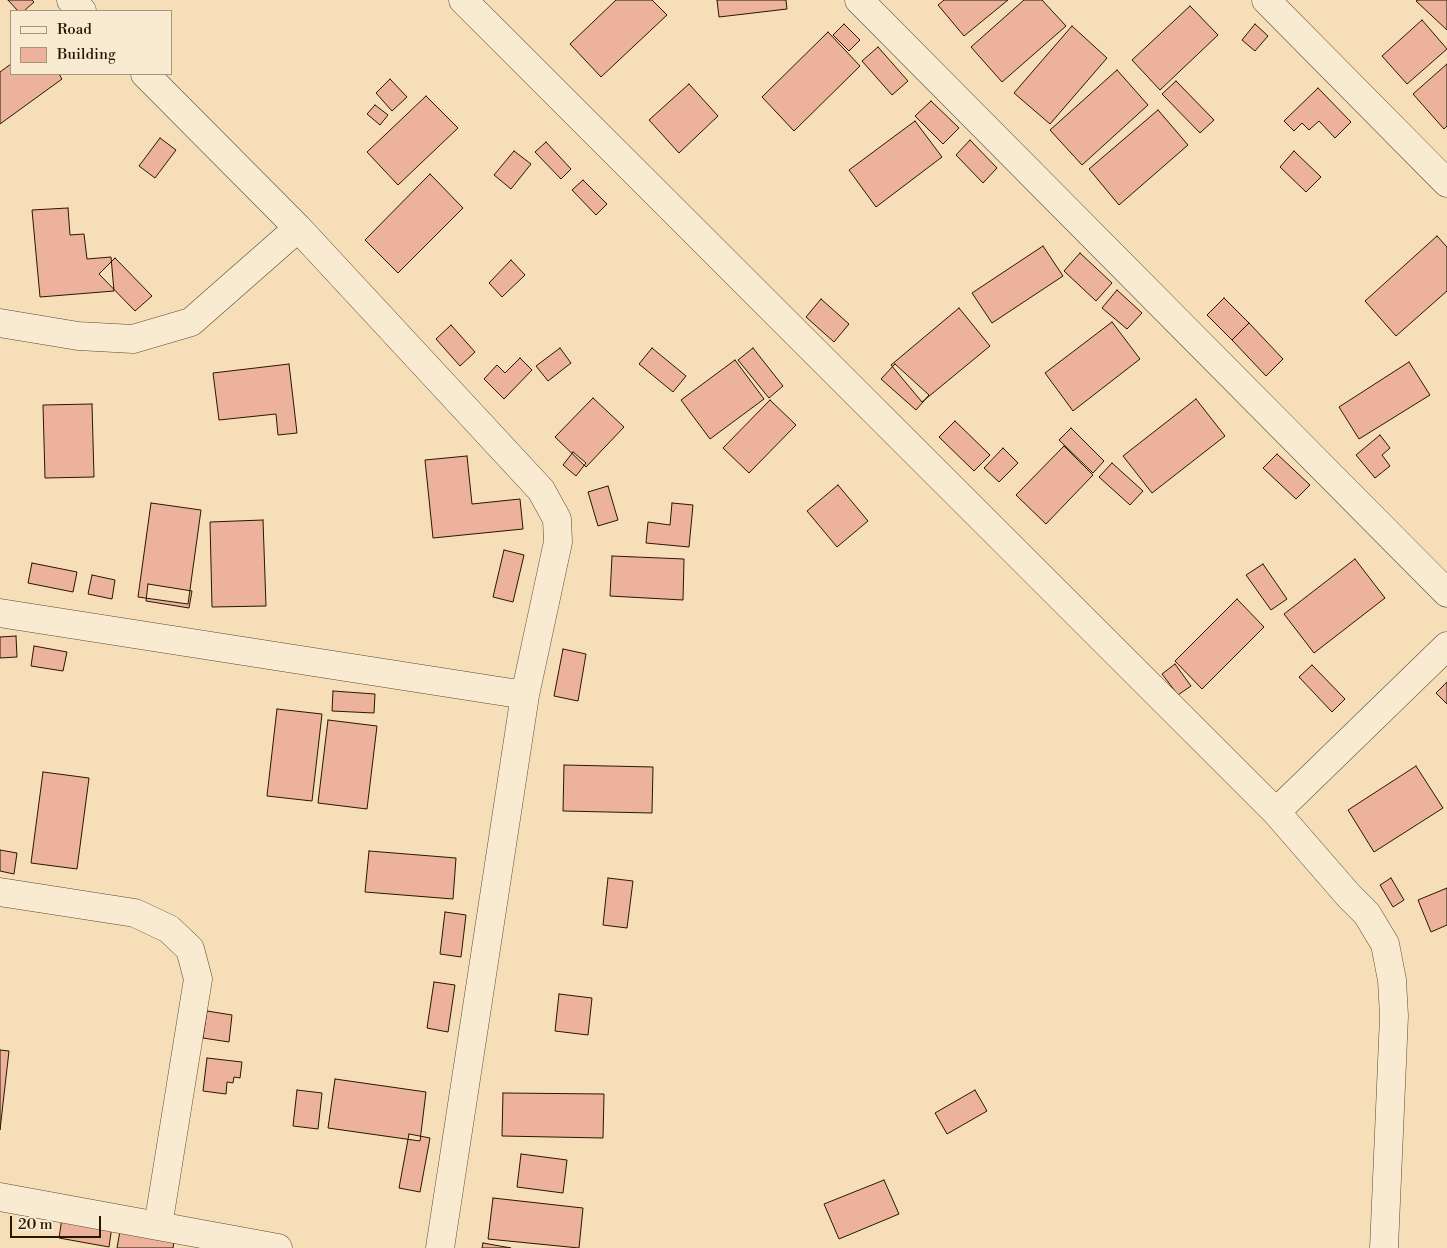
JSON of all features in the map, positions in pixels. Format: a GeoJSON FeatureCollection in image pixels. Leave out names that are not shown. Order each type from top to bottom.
{"type":"FeatureCollection","features":[{"type":"Feature","properties":{"kind":"street"},"geometry":{"type":"LineString","coordinates":[[463,0],[1276,812],[1366,914],[1385,944],[1392,980],[1394,1016],[1384,1248]]}},
{"type":"Feature","properties":{"kind":"street"},"geometry":{"type":"LineString","coordinates":[[859,0],[1447,593]]}},
{"type":"Feature","properties":{"kind":"street"},"geometry":{"type":"LineString","coordinates":[[1266,0],[1447,183]]}},
{"type":"Feature","properties":{"kind":"street"},"geometry":{"type":"LineString","coordinates":[[146,75],[298,228],[541,490],[557,519],[558,542],[525,695],[440,1248]]}},
{"type":"Feature","properties":{"kind":"street"},"geometry":{"type":"LineString","coordinates":[[0,323],[78,336],[133,339],[191,322],[298,228]]}},
{"type":"Feature","properties":{"kind":"street"},"geometry":{"type":"LineString","coordinates":[[0,613],[525,695]]}},
{"type":"Feature","properties":{"kind":"street"},"geometry":{"type":"LineString","coordinates":[[1276,812],[1447,646]]}},
{"type":"Feature","properties":{"kind":"street"},"geometry":{"type":"LineString","coordinates":[[0,892],[136,913],[169,929],[190,949],[198,978],[158,1226]]}},
{"type":"Feature","properties":{"kind":"street"},"geometry":{"type":"LineString","coordinates":[[0,1198],[278,1248]]}},
{"type":"Feature","properties":{"kind":"building"},"geometry":{"type":"Polygon","coordinates":[[[8,0],[32,0],[34,2],[25,10],[17,10],[8,0]]]}},
{"type":"Feature","properties":{"kind":"building"},"geometry":{"type":"Polygon","coordinates":[[[616,0],[652,0],[667,15],[601,77],[570,44],[616,0]]]}},
{"type":"Feature","properties":{"kind":"building"},"geometry":{"type":"Polygon","coordinates":[[[717,0],[786,0],[787,9],[719,17],[717,0]]]}},
{"type":"Feature","properties":{"kind":"building"},"geometry":{"type":"Polygon","coordinates":[[[944,0],[1008,0],[964,36],[938,5],[944,0]]]}},
{"type":"Feature","properties":{"kind":"building"},"geometry":{"type":"Polygon","coordinates":[[[1024,0],[1042,0],[1066,26],[1002,82],[971,47],[1024,0]]]}},
{"type":"Feature","properties":{"kind":"building"},"geometry":{"type":"Polygon","coordinates":[[[1447,0],[1447,30],[1416,1],[1447,0]]]}},
{"type":"Feature","properties":{"kind":"building"},"geometry":{"type":"Polygon","coordinates":[[[1190,6],[1218,35],[1160,90],[1132,60],[1190,6]]]}},
{"type":"Feature","properties":{"kind":"building"},"geometry":{"type":"Polygon","coordinates":[[[1422,20],[1447,49],[1407,84],[1382,56],[1422,20]]]}},
{"type":"Feature","properties":{"kind":"building"},"geometry":{"type":"Polygon","coordinates":[[[844,24],[860,40],[849,51],[833,35],[844,24]]]}},
{"type":"Feature","properties":{"kind":"building"},"geometry":{"type":"Polygon","coordinates":[[[1255,24],[1268,36],[1255,51],[1242,40],[1255,24]]]}},
{"type":"Feature","properties":{"kind":"building"},"geometry":{"type":"Polygon","coordinates":[[[1072,26],[1107,58],[1050,124],[1014,93],[1072,26]]]}},
{"type":"Feature","properties":{"kind":"building"},"geometry":{"type":"Polygon","coordinates":[[[828,32],[860,66],[794,131],[762,97],[828,32]]]}},
{"type":"Feature","properties":{"kind":"building"},"geometry":{"type":"Polygon","coordinates":[[[878,47],[908,81],[892,95],[862,61],[878,47]]]}},
{"type":"Feature","properties":{"kind":"building"},"geometry":{"type":"Polygon","coordinates":[[[1447,64],[1447,126],[1444,129],[1413,94],[1447,64]]]}},
{"type":"Feature","properties":{"kind":"building"},"geometry":{"type":"Polygon","coordinates":[[[10,65],[10,75],[60,75],[62,79],[0,124],[0,72],[10,65]]]}},
{"type":"Feature","properties":{"kind":"building"},"geometry":{"type":"Polygon","coordinates":[[[1117,70],[1148,105],[1082,165],[1050,130],[1117,70]]]}},
{"type":"Feature","properties":{"kind":"building"},"geometry":{"type":"Polygon","coordinates":[[[390,79],[407,97],[392,111],[376,93],[390,79]]]}},
{"type":"Feature","properties":{"kind":"building"},"geometry":{"type":"Polygon","coordinates":[[[1176,81],[1214,120],[1200,133],[1162,94],[1176,81]]]}},
{"type":"Feature","properties":{"kind":"building"},"geometry":{"type":"Polygon","coordinates":[[[689,84],[718,116],[679,153],[649,120],[689,84]]]}},
{"type":"Feature","properties":{"kind":"building"},"geometry":{"type":"Polygon","coordinates":[[[1318,88],[1351,122],[1335,138],[1319,121],[1309,130],[1302,123],[1294,131],[1284,121],[1318,88]]]}},
{"type":"Feature","properties":{"kind":"building"},"geometry":{"type":"Polygon","coordinates":[[[426,96],[458,128],[398,185],[367,152],[426,96]]]}},
{"type":"Feature","properties":{"kind":"building"},"geometry":{"type":"Polygon","coordinates":[[[931,101],[959,128],[943,144],[915,116],[931,101]]]}},
{"type":"Feature","properties":{"kind":"building"},"geometry":{"type":"Polygon","coordinates":[[[375,105],[388,115],[380,125],[367,114],[375,105]]]}},
{"type":"Feature","properties":{"kind":"building"},"geometry":{"type":"Polygon","coordinates":[[[1158,110],[1188,145],[1119,205],[1089,169],[1158,110]]]}},
{"type":"Feature","properties":{"kind":"building"},"geometry":{"type":"Polygon","coordinates":[[[915,121],[942,157],[876,207],[849,170],[915,121]]]}},
{"type":"Feature","properties":{"kind":"building"},"geometry":{"type":"Polygon","coordinates":[[[160,138],[176,150],[155,178],[139,166],[160,138]]]}},
{"type":"Feature","properties":{"kind":"building"},"geometry":{"type":"Polygon","coordinates":[[[970,140],[997,168],[983,183],[956,155],[970,140]]]}},
{"type":"Feature","properties":{"kind":"building"},"geometry":{"type":"Polygon","coordinates":[[[546,142],[571,169],[561,179],[535,152],[546,142]]]}},
{"type":"Feature","properties":{"kind":"building"},"geometry":{"type":"Polygon","coordinates":[[[514,151],[531,164],[511,189],[494,175],[514,151]]]}},
{"type":"Feature","properties":{"kind":"building"},"geometry":{"type":"Polygon","coordinates":[[[1294,151],[1321,177],[1306,192],[1280,167],[1294,151]]]}},
{"type":"Feature","properties":{"kind":"building"},"geometry":{"type":"Polygon","coordinates":[[[430,174],[463,208],[398,273],[365,240],[430,174]]]}},
{"type":"Feature","properties":{"kind":"building"},"geometry":{"type":"Polygon","coordinates":[[[583,180],[607,204],[596,215],[572,190],[583,180]]]}},
{"type":"Feature","properties":{"kind":"building"},"geometry":{"type":"Polygon","coordinates":[[[68,208],[70,235],[84,234],[87,259],[111,257],[114,291],[40,297],[32,210],[68,208]]]}},
{"type":"Feature","properties":{"kind":"building"},"geometry":{"type":"Polygon","coordinates":[[[1437,236],[1447,247],[1447,291],[1396,336],[1365,301],[1437,236]]]}},
{"type":"Feature","properties":{"kind":"building"},"geometry":{"type":"Polygon","coordinates":[[[1043,246],[1063,276],[992,323],[972,293],[1043,246]]]}},
{"type":"Feature","properties":{"kind":"building"},"geometry":{"type":"Polygon","coordinates":[[[1080,253],[1112,283],[1096,301],[1064,271],[1080,253]]]}},
{"type":"Feature","properties":{"kind":"building"},"geometry":{"type":"Polygon","coordinates":[[[115,258],[152,296],[135,311],[99,274],[115,258]]]}},
{"type":"Feature","properties":{"kind":"building"},"geometry":{"type":"Polygon","coordinates":[[[511,260],[525,275],[502,297],[489,283],[511,260]]]}},
{"type":"Feature","properties":{"kind":"building"},"geometry":{"type":"Polygon","coordinates":[[[1117,290],[1142,313],[1127,329],[1102,308],[1117,290]]]}},
{"type":"Feature","properties":{"kind":"building"},"geometry":{"type":"Polygon","coordinates":[[[1224,298],[1249,323],[1232,340],[1207,315],[1224,298]]]}},
{"type":"Feature","properties":{"kind":"building"},"geometry":{"type":"Polygon","coordinates":[[[821,299],[849,324],[834,342],[806,317],[821,299]]]}},
{"type":"Feature","properties":{"kind":"building"},"geometry":{"type":"Polygon","coordinates":[[[959,308],[990,346],[922,402],[891,365],[959,308]]]}},
{"type":"Feature","properties":{"kind":"building"},"geometry":{"type":"Polygon","coordinates":[[[1112,322],[1140,359],[1073,411],[1045,373],[1112,322]]]}},
{"type":"Feature","properties":{"kind":"building"},"geometry":{"type":"Polygon","coordinates":[[[1249,323],[1283,359],[1266,376],[1232,340],[1249,323]]]}},
{"type":"Feature","properties":{"kind":"building"},"geometry":{"type":"Polygon","coordinates":[[[451,325],[475,352],[460,366],[436,339],[451,325]]]}},
{"type":"Feature","properties":{"kind":"building"},"geometry":{"type":"Polygon","coordinates":[[[560,348],[571,363],[548,381],[536,366],[560,348]]]}},
{"type":"Feature","properties":{"kind":"building"},"geometry":{"type":"Polygon","coordinates":[[[652,348],[686,376],[673,392],[639,364],[652,348]]]}},
{"type":"Feature","properties":{"kind":"building"},"geometry":{"type":"Polygon","coordinates":[[[753,348],[783,386],[769,398],[738,360],[753,348]]]}},
{"type":"Feature","properties":{"kind":"building"},"geometry":{"type":"Polygon","coordinates":[[[520,358],[532,370],[504,399],[484,379],[497,365],[505,373],[520,358]]]}},
{"type":"Feature","properties":{"kind":"building"},"geometry":{"type":"Polygon","coordinates":[[[735,360],[764,399],[710,439],[681,400],[735,360]]]}},
{"type":"Feature","properties":{"kind":"building"},"geometry":{"type":"Polygon","coordinates":[[[1409,362],[1430,395],[1359,439],[1339,407],[1409,362]]]}},
{"type":"Feature","properties":{"kind":"building"},"geometry":{"type":"Polygon","coordinates":[[[289,364],[297,433],[278,435],[276,414],[219,420],[213,373],[289,364]]]}},
{"type":"Feature","properties":{"kind":"building"},"geometry":{"type":"Polygon","coordinates":[[[895,364],[929,395],[916,410],[881,379],[895,364]]]}},
{"type":"Feature","properties":{"kind":"building"},"geometry":{"type":"Polygon","coordinates":[[[593,398],[624,427],[586,467],[555,437],[593,398]]]}},
{"type":"Feature","properties":{"kind":"building"},"geometry":{"type":"Polygon","coordinates":[[[1196,399],[1225,436],[1152,493],[1123,456],[1196,399]]]}},
{"type":"Feature","properties":{"kind":"building"},"geometry":{"type":"Polygon","coordinates":[[[770,400],[796,425],[749,473],[723,448],[770,400]]]}},
{"type":"Feature","properties":{"kind":"building"},"geometry":{"type":"Polygon","coordinates":[[[92,404],[94,477],[45,478],[43,405],[92,404]]]}},
{"type":"Feature","properties":{"kind":"building"},"geometry":{"type":"Polygon","coordinates":[[[955,421],[990,455],[974,471],[939,437],[955,421]]]}},
{"type":"Feature","properties":{"kind":"building"},"geometry":{"type":"Polygon","coordinates":[[[1071,428],[1104,461],[1093,473],[1059,440],[1071,428]]]}},
{"type":"Feature","properties":{"kind":"building"},"geometry":{"type":"Polygon","coordinates":[[[1380,435],[1390,448],[1382,455],[1390,466],[1375,478],[1356,455],[1380,435]]]}},
{"type":"Feature","properties":{"kind":"building"},"geometry":{"type":"Polygon","coordinates":[[[1064,446],[1093,475],[1046,524],[1016,495],[1064,446]]]}},
{"type":"Feature","properties":{"kind":"building"},"geometry":{"type":"Polygon","coordinates":[[[1003,448],[1018,463],[999,482],[984,468],[1003,448]]]}},
{"type":"Feature","properties":{"kind":"building"},"geometry":{"type":"Polygon","coordinates":[[[573,452],[586,463],[576,476],[563,465],[573,452]]]}},
{"type":"Feature","properties":{"kind":"building"},"geometry":{"type":"Polygon","coordinates":[[[1277,454],[1310,485],[1296,499],[1263,468],[1277,454]]]}},
{"type":"Feature","properties":{"kind":"building"},"geometry":{"type":"Polygon","coordinates":[[[467,456],[472,504],[520,499],[523,529],[433,538],[425,460],[467,456]]]}},
{"type":"Feature","properties":{"kind":"building"},"geometry":{"type":"Polygon","coordinates":[[[1112,463],[1143,491],[1130,505],[1099,477],[1112,463]]]}},
{"type":"Feature","properties":{"kind":"building"},"geometry":{"type":"Polygon","coordinates":[[[838,485],[868,521],[837,547],[807,511],[838,485]]]}},
{"type":"Feature","properties":{"kind":"building"},"geometry":{"type":"Polygon","coordinates":[[[608,486],[618,520],[598,526],[588,492],[608,486]]]}},
{"type":"Feature","properties":{"kind":"building"},"geometry":{"type":"Polygon","coordinates":[[[151,503],[201,510],[188,604],[138,597],[151,503]]]}},
{"type":"Feature","properties":{"kind":"building"},"geometry":{"type":"Polygon","coordinates":[[[672,503],[693,505],[689,547],[646,543],[648,522],[670,525],[672,503]]]}},
{"type":"Feature","properties":{"kind":"building"},"geometry":{"type":"Polygon","coordinates":[[[263,520],[266,606],[212,607],[210,522],[263,520]]]}},
{"type":"Feature","properties":{"kind":"building"},"geometry":{"type":"Polygon","coordinates":[[[504,550],[524,555],[513,602],[493,597],[504,550]]]}},
{"type":"Feature","properties":{"kind":"building"},"geometry":{"type":"Polygon","coordinates":[[[612,556],[684,559],[683,600],[610,596],[612,556]]]}},
{"type":"Feature","properties":{"kind":"building"},"geometry":{"type":"Polygon","coordinates":[[[1355,559],[1385,598],[1314,653],[1284,614],[1355,559]]]}},
{"type":"Feature","properties":{"kind":"building"},"geometry":{"type":"Polygon","coordinates":[[[32,563],[77,572],[73,592],[28,583],[32,563]]]}},
{"type":"Feature","properties":{"kind":"building"},"geometry":{"type":"Polygon","coordinates":[[[1263,564],[1287,599],[1271,610],[1246,575],[1263,564]]]}},
{"type":"Feature","properties":{"kind":"building"},"geometry":{"type":"Polygon","coordinates":[[[92,575],[115,580],[112,599],[88,594],[92,575]]]}},
{"type":"Feature","properties":{"kind":"building"},"geometry":{"type":"Polygon","coordinates":[[[148,584],[192,591],[189,608],[146,601],[148,584]]]}},
{"type":"Feature","properties":{"kind":"building"},"geometry":{"type":"Polygon","coordinates":[[[1237,599],[1264,627],[1202,689],[1175,661],[1237,599]]]}},
{"type":"Feature","properties":{"kind":"building"},"geometry":{"type":"Polygon","coordinates":[[[16,636],[17,657],[0,658],[0,637],[16,636]]]}},
{"type":"Feature","properties":{"kind":"building"},"geometry":{"type":"Polygon","coordinates":[[[34,646],[67,652],[63,671],[31,666],[34,646]]]}},
{"type":"Feature","properties":{"kind":"building"},"geometry":{"type":"Polygon","coordinates":[[[563,649],[586,654],[578,701],[554,696],[563,649]]]}},
{"type":"Feature","properties":{"kind":"building"},"geometry":{"type":"Polygon","coordinates":[[[1175,664],[1191,686],[1178,695],[1162,674],[1175,664]]]}},
{"type":"Feature","properties":{"kind":"building"},"geometry":{"type":"Polygon","coordinates":[[[1312,665],[1345,699],[1332,712],[1299,677],[1312,665]]]}},
{"type":"Feature","properties":{"kind":"building"},"geometry":{"type":"Polygon","coordinates":[[[1447,682],[1447,704],[1436,693],[1447,682]]]}},
{"type":"Feature","properties":{"kind":"building"},"geometry":{"type":"Polygon","coordinates":[[[333,691],[375,694],[374,713],[332,711],[333,691]]]}},
{"type":"Feature","properties":{"kind":"building"},"geometry":{"type":"Polygon","coordinates":[[[277,709],[322,714],[312,801],[267,796],[277,709]]]}},
{"type":"Feature","properties":{"kind":"building"},"geometry":{"type":"Polygon","coordinates":[[[328,720],[377,726],[367,809],[318,803],[328,720]]]}},
{"type":"Feature","properties":{"kind":"building"},"geometry":{"type":"Polygon","coordinates":[[[564,765],[653,767],[652,813],[563,811],[564,765]]]}},
{"type":"Feature","properties":{"kind":"building"},"geometry":{"type":"Polygon","coordinates":[[[1416,766],[1443,808],[1374,852],[1348,810],[1416,766]]]}},
{"type":"Feature","properties":{"kind":"building"},"geometry":{"type":"Polygon","coordinates":[[[43,772],[89,778],[77,869],[31,863],[43,772]]]}},
{"type":"Feature","properties":{"kind":"building"},"geometry":{"type":"Polygon","coordinates":[[[0,850],[17,853],[14,874],[0,871],[0,850]]]}},
{"type":"Feature","properties":{"kind":"building"},"geometry":{"type":"Polygon","coordinates":[[[369,851],[456,858],[453,899],[365,892],[369,851]]]}},
{"type":"Feature","properties":{"kind":"building"},"geometry":{"type":"Polygon","coordinates":[[[608,878],[633,881],[627,928],[603,925],[608,878]]]}},
{"type":"Feature","properties":{"kind":"building"},"geometry":{"type":"Polygon","coordinates":[[[1391,878],[1404,900],[1393,907],[1380,885],[1391,878]]]}},
{"type":"Feature","properties":{"kind":"building"},"geometry":{"type":"Polygon","coordinates":[[[1447,888],[1447,925],[1431,932],[1418,900],[1447,888]]]}},
{"type":"Feature","properties":{"kind":"building"},"geometry":{"type":"Polygon","coordinates":[[[445,912],[466,915],[461,957],[440,954],[445,912]]]}},
{"type":"Feature","properties":{"kind":"building"},"geometry":{"type":"Polygon","coordinates":[[[434,982],[455,985],[448,1032],[427,1028],[434,982]]]}},
{"type":"Feature","properties":{"kind":"building"},"geometry":{"type":"Polygon","coordinates":[[[559,994],[592,998],[588,1035],[555,1031],[559,994]]]}},
{"type":"Feature","properties":{"kind":"building"},"geometry":{"type":"Polygon","coordinates":[[[207,1011],[232,1015],[229,1042],[203,1038],[207,1011]]]}},
{"type":"Feature","properties":{"kind":"building"},"geometry":{"type":"Polygon","coordinates":[[[0,1050],[9,1051],[0,1130],[0,1050]]]}},
{"type":"Feature","properties":{"kind":"building"},"geometry":{"type":"Polygon","coordinates":[[[207,1058],[242,1062],[240,1078],[234,1077],[233,1083],[227,1082],[226,1094],[203,1091],[207,1058]]]}},
{"type":"Feature","properties":{"kind":"building"},"geometry":{"type":"Polygon","coordinates":[[[335,1079],[426,1092],[420,1141],[328,1128],[335,1079]]]}},
{"type":"Feature","properties":{"kind":"building"},"geometry":{"type":"Polygon","coordinates":[[[297,1090],[322,1093],[318,1129],[293,1126],[297,1090]]]}},
{"type":"Feature","properties":{"kind":"building"},"geometry":{"type":"Polygon","coordinates":[[[975,1090],[987,1111],[947,1134],[935,1113],[975,1090]]]}},
{"type":"Feature","properties":{"kind":"building"},"geometry":{"type":"Polygon","coordinates":[[[503,1093],[604,1094],[603,1138],[502,1136],[503,1093]]]}},
{"type":"Feature","properties":{"kind":"building"},"geometry":{"type":"Polygon","coordinates":[[[409,1134],[430,1138],[420,1192],[399,1188],[409,1134]]]}},
{"type":"Feature","properties":{"kind":"building"},"geometry":{"type":"Polygon","coordinates":[[[521,1154],[567,1160],[563,1193],[517,1187],[521,1154]]]}},
{"type":"Feature","properties":{"kind":"building"},"geometry":{"type":"Polygon","coordinates":[[[884,1180],[899,1214],[839,1239],[824,1204],[884,1180]]]}},
{"type":"Feature","properties":{"kind":"building"},"geometry":{"type":"Polygon","coordinates":[[[493,1198],[583,1208],[579,1248],[488,1239],[493,1198]]]}},
{"type":"Feature","properties":{"kind":"building"},"geometry":{"type":"Polygon","coordinates":[[[62,1218],[112,1226],[109,1247],[59,1238],[62,1218]]]}},
{"type":"Feature","properties":{"kind":"building"},"geometry":{"type":"Polygon","coordinates":[[[120,1231],[174,1242],[173,1248],[117,1248],[120,1231]]]}},
{"type":"Feature","properties":{"kind":"building"},"geometry":{"type":"Polygon","coordinates":[[[483,1243],[511,1248],[482,1248],[483,1243]]]}}]}
